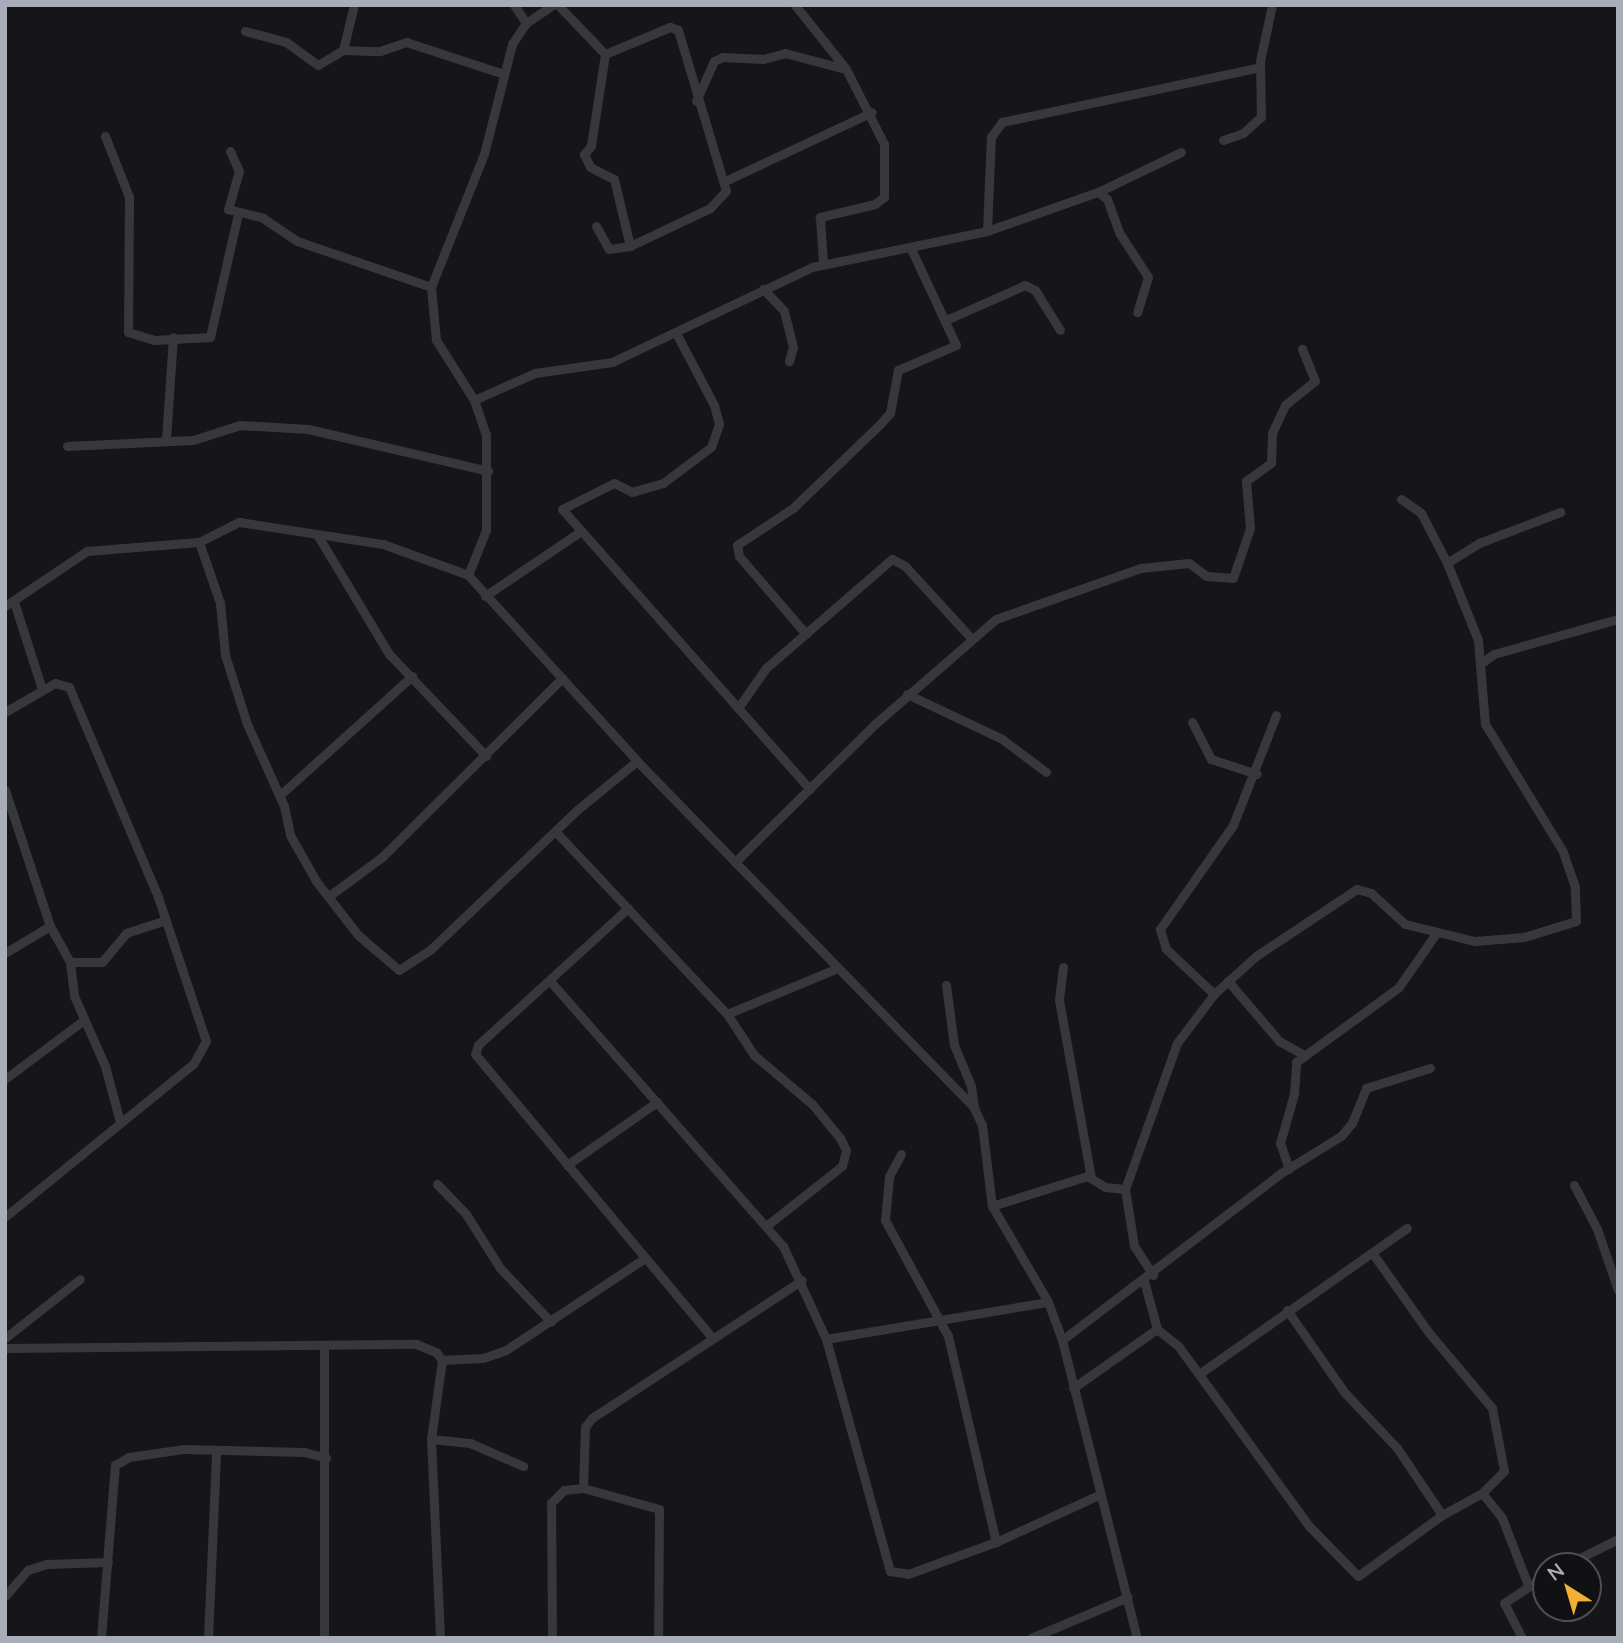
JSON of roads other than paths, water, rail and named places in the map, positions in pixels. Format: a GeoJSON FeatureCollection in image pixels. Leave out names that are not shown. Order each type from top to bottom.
{"type":"FeatureCollection","features":[{"type":"Feature","properties":{"kind":"street"},"geometry":{"type":"LineString","coordinates":[[343,50],[355,5]]}},
{"type":"Feature","properties":{"kind":"street"},"geometry":{"type":"LineString","coordinates":[[514,5],[526,23]]}},
{"type":"Feature","properties":{"kind":"street"},"geometry":{"type":"LineString","coordinates":[[468,575],[486,530],[486,435],[474,400],[436,340],[431,287],[440,255],[477,176],[512,44],[526,23],[555,5],[605,54]]}},
{"type":"Feature","properties":{"kind":"street"},"geometry":{"type":"LineString","coordinates":[[795,5],[846,69],[872,112],[884,144],[884,197],[875,204],[820,216],[823,264]]}},
{"type":"Feature","properties":{"kind":"street"},"geometry":{"type":"LineString","coordinates":[[1223,141],[1243,133],[1261,117],[1260,67],[1272,5]]}},
{"type":"Feature","properties":{"kind":"street"},"geometry":{"type":"LineString","coordinates":[[596,226],[609,249],[630,246],[720,202],[725,181],[696,102],[678,30],[670,27],[605,54]]}},
{"type":"Feature","properties":{"kind":"street"},"geometry":{"type":"LineString","coordinates":[[245,31],[286,42],[318,65],[343,50],[380,51],[415,43],[505,74]]}},
{"type":"Feature","properties":{"kind":"street"},"geometry":{"type":"LineString","coordinates":[[696,102],[714,61],[723,57],[763,59],[785,53],[846,69]]}},
{"type":"Feature","properties":{"kind":"street"},"geometry":{"type":"LineString","coordinates":[[605,54],[592,146],[584,153],[590,167],[614,179],[630,246]]}},
{"type":"Feature","properties":{"kind":"street"},"geometry":{"type":"LineString","coordinates":[[987,231],[991,137],[1002,122],[1260,67]]}},
{"type":"Feature","properties":{"kind":"street"},"geometry":{"type":"LineString","coordinates":[[725,181],[872,112]]}},
{"type":"Feature","properties":{"kind":"street"},"geometry":{"type":"LineString","coordinates":[[105,136],[129,197],[125,329],[148,339],[210,337],[238,214]]}},
{"type":"Feature","properties":{"kind":"street"},"geometry":{"type":"LineString","coordinates":[[230,151],[239,172],[226,203],[238,214],[257,215],[297,241],[431,287]]}},
{"type":"Feature","properties":{"kind":"street"},"geometry":{"type":"LineString","coordinates":[[474,400],[535,373],[612,362],[762,289],[823,264],[987,231],[1098,192],[1181,152]]}},
{"type":"Feature","properties":{"kind":"street"},"geometry":{"type":"LineString","coordinates":[[1098,192],[1107,199],[1120,234],[1148,276],[1137,313]]}},
{"type":"Feature","properties":{"kind":"street"},"geometry":{"type":"LineString","coordinates":[[806,634],[739,556],[737,545],[793,508],[880,425],[890,412],[898,370],[957,345],[910,247]]}},
{"type":"Feature","properties":{"kind":"street"},"geometry":{"type":"LineString","coordinates":[[946,320],[1025,285],[1035,290],[1060,330]]}},
{"type":"Feature","properties":{"kind":"street"},"geometry":{"type":"LineString","coordinates":[[762,289],[783,311],[793,348],[789,361]]}},
{"type":"Feature","properties":{"kind":"street"},"geometry":{"type":"LineString","coordinates":[[676,333],[709,390],[719,424],[715,439],[704,455],[663,483],[632,492],[614,483],[563,504],[578,533],[810,789]]}},
{"type":"Feature","properties":{"kind":"street"},"geometry":{"type":"LineString","coordinates":[[166,439],[173,337]]}},
{"type":"Feature","properties":{"kind":"street"},"geometry":{"type":"LineString","coordinates":[[735,862],[907,694],[996,619],[1141,568],[1189,563],[1206,576],[1233,578],[1250,528],[1246,481],[1271,463],[1272,433],[1285,405],[1315,381],[1303,348]]}},
{"type":"Feature","properties":{"kind":"street"},"geometry":{"type":"LineString","coordinates":[[67,446],[166,439],[193,440],[240,425],[308,429],[488,471]]}},
{"type":"Feature","properties":{"kind":"street"},"geometry":{"type":"LineString","coordinates":[[1373,1254],[1429,1333],[1492,1408],[1504,1471],[1482,1493],[1442,1515],[1354,1576],[1289,1501],[1199,1374],[1157,1329],[1149,1278],[1134,1246],[1125,1189],[1177,1043],[1214,994],[1228,981],[1350,890],[1371,893],[1398,921],[1475,941],[1524,937],[1578,916],[1562,850],[1485,724],[1478,640],[1447,563],[1427,521],[1401,499]]}},
{"type":"Feature","properties":{"kind":"street"},"geometry":{"type":"LineString","coordinates":[[1447,563],[1479,543],[1560,512]]}},
{"type":"Feature","properties":{"kind":"street"},"geometry":{"type":"LineString","coordinates":[[42,689],[10,604],[87,551],[199,542],[229,524],[250,522],[318,536],[383,544],[468,575],[637,761],[835,969],[974,1108]]}},
{"type":"Feature","properties":{"kind":"street"},"geometry":{"type":"LineString","coordinates":[[485,596],[578,533]]}},
{"type":"Feature","properties":{"kind":"street"},"geometry":{"type":"LineString","coordinates":[[318,536],[377,637],[486,756]]}},
{"type":"Feature","properties":{"kind":"street"},"geometry":{"type":"LineString","coordinates":[[199,542],[220,603],[223,646],[247,724],[280,795],[301,858],[358,935],[406,970],[555,831],[637,761]]}},
{"type":"Feature","properties":{"kind":"street"},"geometry":{"type":"LineString","coordinates":[[738,708],[766,667],[892,559],[905,566],[971,638]]}},
{"type":"Feature","properties":{"kind":"street"},"geometry":{"type":"LineString","coordinates":[[1480,664],[1494,654],[1618,618]]}},
{"type":"Feature","properties":{"kind":"street"},"geometry":{"type":"LineString","coordinates":[[1478,640],[1494,654]]}},
{"type":"Feature","properties":{"kind":"street"},"geometry":{"type":"LineString","coordinates":[[280,795],[412,677]]}},
{"type":"Feature","properties":{"kind":"street"},"geometry":{"type":"LineString","coordinates":[[329,897],[382,857],[562,678]]}},
{"type":"Feature","properties":{"kind":"street"},"geometry":{"type":"LineString","coordinates":[[5,712],[55,683],[69,687],[197,1004],[205,1050],[5,1217]]}},
{"type":"Feature","properties":{"kind":"street"},"geometry":{"type":"LineString","coordinates":[[907,694],[1002,739],[1046,772]]}},
{"type":"Feature","properties":{"kind":"street"},"geometry":{"type":"LineString","coordinates":[[1214,994],[1166,949],[1160,929],[1233,825],[1256,774],[1276,715]]}},
{"type":"Feature","properties":{"kind":"street"},"geometry":{"type":"LineString","coordinates":[[1192,722],[1211,759],[1256,774]]}},
{"type":"Feature","properties":{"kind":"street"},"geometry":{"type":"LineString","coordinates":[[5,790],[50,926],[71,962],[74,996],[120,1122]]}},
{"type":"Feature","properties":{"kind":"street"},"geometry":{"type":"LineString","coordinates":[[555,831],[727,1014],[754,1055],[811,1104],[846,1150],[842,1166],[766,1226]]}},
{"type":"Feature","properties":{"kind":"street"},"geometry":{"type":"LineString","coordinates":[[628,908],[478,1045],[475,1054],[713,1339]]}},
{"type":"Feature","properties":{"kind":"street"},"geometry":{"type":"LineString","coordinates":[[71,962],[102,962],[126,933],[164,921]]}},
{"type":"Feature","properties":{"kind":"street"},"geometry":{"type":"LineString","coordinates":[[5,953],[50,926]]}},
{"type":"Feature","properties":{"kind":"street"},"geometry":{"type":"LineString","coordinates":[[1289,1169],[1280,1143],[1294,1094],[1294,1066],[1302,1054],[1398,988],[1437,932]]}},
{"type":"Feature","properties":{"kind":"street"},"geometry":{"type":"LineString","coordinates":[[1063,967],[1059,1000],[1065,1045],[1077,1080],[1091,1177],[1105,1188],[1125,1189]]}},
{"type":"Feature","properties":{"kind":"street"},"geometry":{"type":"LineString","coordinates":[[727,1014],[835,969]]}},
{"type":"Feature","properties":{"kind":"street"},"geometry":{"type":"LineString","coordinates":[[550,981],[766,1226],[802,1280],[826,1339],[861,1481],[890,1571],[908,1574],[996,1542],[1101,1494]]}},
{"type":"Feature","properties":{"kind":"street"},"geometry":{"type":"LineString","coordinates":[[1228,981],[1279,1041],[1302,1054]]}},
{"type":"Feature","properties":{"kind":"street"},"geometry":{"type":"LineString","coordinates":[[946,985],[954,1045],[969,1079],[974,1108],[982,1125],[992,1206],[1048,1302],[1062,1340],[1137,1638]]}},
{"type":"Feature","properties":{"kind":"street"},"geometry":{"type":"LineString","coordinates":[[5,1079],[84,1020]]}},
{"type":"Feature","properties":{"kind":"street"},"geometry":{"type":"LineString","coordinates":[[1062,1340],[1149,1278],[1289,1169],[1348,1130],[1366,1088],[1430,1068]]}},
{"type":"Feature","properties":{"kind":"street"},"geometry":{"type":"LineString","coordinates":[[567,1165],[657,1102]]}},
{"type":"Feature","properties":{"kind":"street"},"geometry":{"type":"LineString","coordinates":[[901,1154],[889,1177],[885,1220],[937,1322],[948,1336],[996,1542]]}},
{"type":"Feature","properties":{"kind":"street"},"geometry":{"type":"LineString","coordinates":[[992,1206],[1091,1177]]}},
{"type":"Feature","properties":{"kind":"street"},"geometry":{"type":"LineString","coordinates":[[437,1184],[466,1214],[500,1268],[551,1322]]}},
{"type":"Feature","properties":{"kind":"street"},"geometry":{"type":"LineString","coordinates":[[1574,1185],[1597,1229],[1618,1290]]}},
{"type":"Feature","properties":{"kind":"street"},"geometry":{"type":"LineString","coordinates":[[1199,1374],[1407,1228]]}},
{"type":"Feature","properties":{"kind":"street"},"geometry":{"type":"LineString","coordinates":[[442,1360],[495,1354],[551,1322],[645,1258]]}},
{"type":"Feature","properties":{"kind":"street"},"geometry":{"type":"LineString","coordinates":[[5,1338],[80,1279]]}},
{"type":"Feature","properties":{"kind":"street"},"geometry":{"type":"LineString","coordinates":[[583,1488],[585,1427],[592,1418],[802,1280]]}},
{"type":"Feature","properties":{"kind":"street"},"geometry":{"type":"LineString","coordinates":[[826,1339],[1048,1302]]}},
{"type":"Feature","properties":{"kind":"street"},"geometry":{"type":"LineString","coordinates":[[1287,1310],[1345,1393],[1397,1448],[1442,1515]]}},
{"type":"Feature","properties":{"kind":"street"},"geometry":{"type":"LineString","coordinates":[[1073,1388],[1157,1329]]}},
{"type":"Feature","properties":{"kind":"street"},"geometry":{"type":"LineString","coordinates":[[5,1348],[324,1349],[416,1344],[436,1352],[442,1360],[431,1439],[439,1638]]}},
{"type":"Feature","properties":{"kind":"street"},"geometry":{"type":"LineString","coordinates":[[324,1349],[324,1638]]}},
{"type":"Feature","properties":{"kind":"street"},"geometry":{"type":"LineString","coordinates":[[431,1439],[470,1443],[523,1466]]}},
{"type":"Feature","properties":{"kind":"street"},"geometry":{"type":"LineString","coordinates":[[314,1452],[324,1446]]}},
{"type":"Feature","properties":{"kind":"street"},"geometry":{"type":"LineString","coordinates":[[101,1638],[115,1465],[129,1457],[184,1449],[216,1453],[314,1452],[326,1458]]}},
{"type":"Feature","properties":{"kind":"street"},"geometry":{"type":"LineString","coordinates":[[208,1638],[216,1453]]}},
{"type":"Feature","properties":{"kind":"street"},"geometry":{"type":"LineString","coordinates":[[552,1638],[551,1503],[564,1490],[583,1488],[659,1509],[657,1638]]}},
{"type":"Feature","properties":{"kind":"street"},"geometry":{"type":"LineString","coordinates":[[1482,1493],[1502,1518],[1528,1585]]}},
{"type":"Feature","properties":{"kind":"street"},"geometry":{"type":"LineString","coordinates":[[1592,1552],[1618,1539]]}},
{"type":"Feature","properties":{"kind":"street"},"geometry":{"type":"LineString","coordinates":[[5,1597],[10,1585],[37,1567],[108,1562]]}},
{"type":"Feature","properties":{"kind":"street"},"geometry":{"type":"LineString","coordinates":[[1522,1638],[1503,1608],[1532,1583]]}},
{"type":"Feature","properties":{"kind":"street"},"geometry":{"type":"LineString","coordinates":[[1031,1638],[1128,1597]]}}]}
